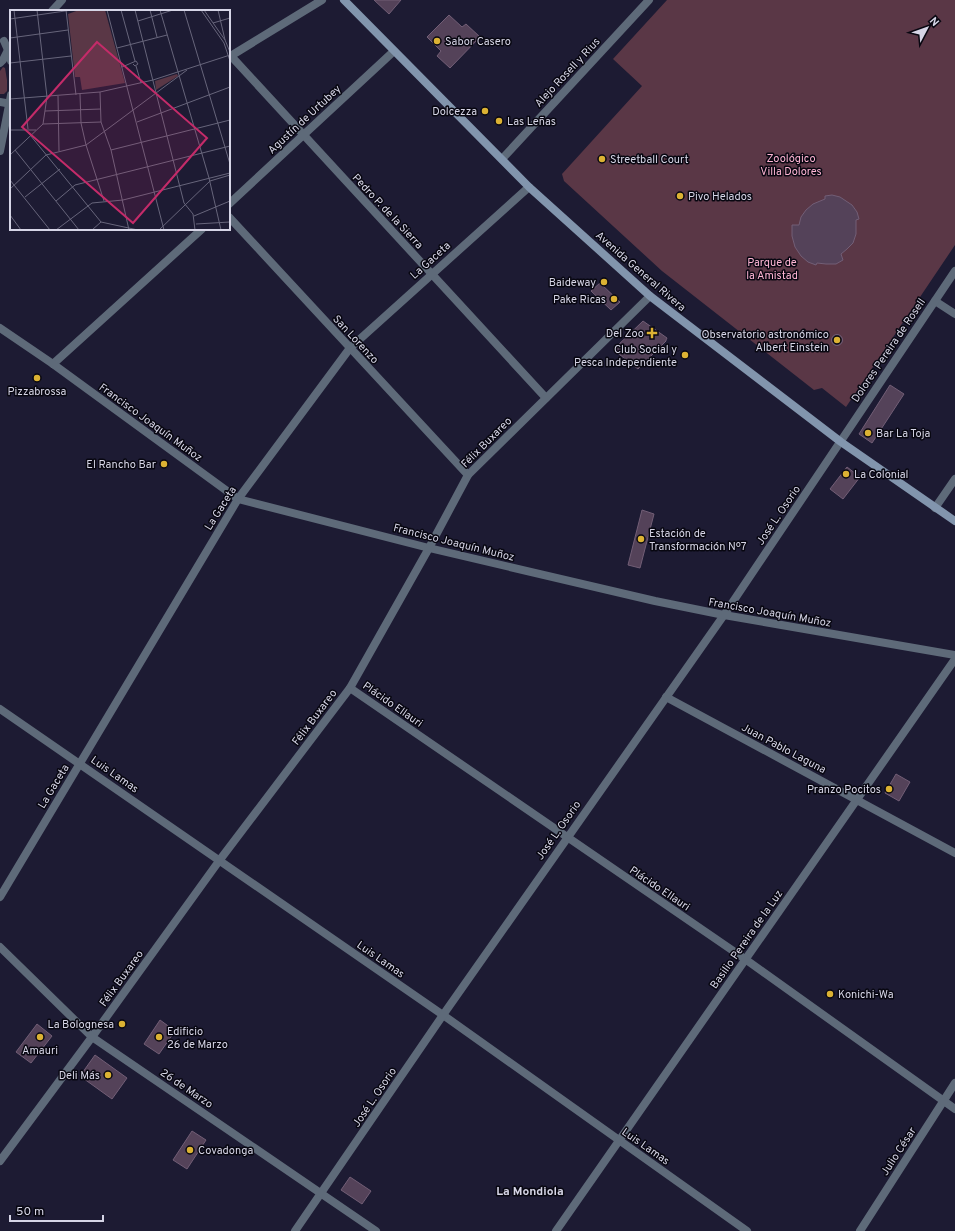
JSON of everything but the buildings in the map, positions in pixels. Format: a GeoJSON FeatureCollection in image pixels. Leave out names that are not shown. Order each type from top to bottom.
{"type":"FeatureCollection","features":[{"type":"Feature","properties":{"kind":"main road","name":"Avenida General Rivera"},"geometry":{"type":"LineString","coordinates":[[344,0],[529,186],[650,296],[841,442],[955,521]]}},
{"type":"Feature","properties":{"kind":"street"},"geometry":{"type":"LineString","coordinates":[[53,10],[62,0]]}},
{"type":"Feature","properties":{"kind":"street"},"geometry":{"type":"LineString","coordinates":[[230,56],[322,0]]}},
{"type":"Feature","properties":{"kind":"street","name":"Alejo Rosell y Rius"},"geometry":{"type":"LineString","coordinates":[[502,159],[649,0]]}},
{"type":"Feature","properties":{"kind":"street"},"geometry":{"type":"LineString","coordinates":[[6,43],[10,57]]}},
{"type":"Feature","properties":{"kind":"street"},"geometry":{"type":"LineString","coordinates":[[0,63],[3,60],[6,43]]}},
{"type":"Feature","properties":{"kind":"street","name":"Agustín de Urtubey"},"geometry":{"type":"LineString","coordinates":[[230,203],[394,51]]}},
{"type":"Feature","properties":{"kind":"street","name":"Pedro P. de la Sierra"},"geometry":{"type":"LineString","coordinates":[[230,56],[546,398]]}},
{"type":"Feature","properties":{"kind":"street"},"geometry":{"type":"LineString","coordinates":[[0,102],[10,101]]}},
{"type":"Feature","properties":{"kind":"street"},"geometry":{"type":"LineString","coordinates":[[0,151],[10,106]]}},
{"type":"Feature","properties":{"kind":"street","name":"La Gaceta"},"geometry":{"type":"LineString","coordinates":[[0,897],[238,499],[350,348],[529,186]]}},
{"type":"Feature","properties":{"kind":"street","name":"San Lorenzo"},"geometry":{"type":"LineString","coordinates":[[230,218],[468,475]]}},
{"type":"Feature","properties":{"kind":"street"},"geometry":{"type":"LineString","coordinates":[[53,364],[201,230]]}},
{"type":"Feature","properties":{"kind":"street","name":"Dolores Pereira de Rosell"},"geometry":{"type":"LineString","coordinates":[[841,442],[955,271]]}},
{"type":"Feature","properties":{"kind":"street","name":"Félix Buxareo"},"geometry":{"type":"LineString","coordinates":[[0,1161],[219,861],[350,688],[429,548],[468,475],[650,296]]}},
{"type":"Feature","properties":{"kind":"street"},"geometry":{"type":"LineString","coordinates":[[935,300],[955,314]]}},
{"type":"Feature","properties":{"kind":"street","name":"Francisco Joaquín Muñoz"},"geometry":{"type":"LineString","coordinates":[[0,328],[53,364],[238,499],[429,548],[654,601],[724,615],[955,655]]}},
{"type":"Feature","properties":{"kind":"street","name":"José L. Osorio"},"geometry":{"type":"LineString","coordinates":[[295,1231],[442,1015],[724,615],[841,442]]}},
{"type":"Feature","properties":{"kind":"street"},"geometry":{"type":"LineString","coordinates":[[936,508],[955,479]]}},
{"type":"Feature","properties":{"kind":"street","name":"Basilio Pereira de la Luz"},"geometry":{"type":"LineString","coordinates":[[556,1231],[955,659]]}},
{"type":"Feature","properties":{"kind":"street","name":"Plácido Ellauri"},"geometry":{"type":"LineString","coordinates":[[350,688],[745,959],[955,1109]]}},
{"type":"Feature","properties":{"kind":"street","name":"Juan Pablo Laguna"},"geometry":{"type":"LineString","coordinates":[[666,697],[955,853]]}},
{"type":"Feature","properties":{"kind":"street","name":"Luis Lamas"},"geometry":{"type":"LineString","coordinates":[[0,709],[442,1015],[747,1231]]}},
{"type":"Feature","properties":{"kind":"street","name":"26 de Marzo"},"geometry":{"type":"LineString","coordinates":[[0,947],[92,1037],[376,1231]]}},
{"type":"Feature","properties":{"kind":"street","name":"Julio César"},"geometry":{"type":"LineString","coordinates":[[860,1231],[955,1083]]}},
{"type":"Feature","properties":{"kind":"green space","name":"Zoológico Villa Dolores"},"geometry":{"type":"Polygon","coordinates":[[[667,0],[955,0],[955,245],[846,407],[822,388],[814,390],[662,271],[564,181],[562,174],[642,86],[613,59],[667,0]]]}},
{"type":"Feature","properties":{"kind":"green space"},"geometry":{"type":"Polygon","coordinates":[[[3,67],[5,68],[7,80],[7,91],[4,94],[0,94],[0,71],[3,67]]]}},
{"type":"Feature","properties":{"kind":"place","name":"Sabor Casero"},"geometry":{"type":"Point","coordinates":[437,41]}},
{"type":"Feature","properties":{"kind":"place","name":"Dolcezza"},"geometry":{"type":"Point","coordinates":[485,111]}},
{"type":"Feature","properties":{"kind":"place","name":"Las Leñas"},"geometry":{"type":"Point","coordinates":[499,121]}},
{"type":"Feature","properties":{"kind":"place","name":"Streetball Court"},"geometry":{"type":"Point","coordinates":[602,159]}},
{"type":"Feature","properties":{"kind":"place","name":"Pivo Helados"},"geometry":{"type":"Point","coordinates":[680,196]}},
{"type":"Feature","properties":{"kind":"place","name":"Baideway"},"geometry":{"type":"Point","coordinates":[604,282]}},
{"type":"Feature","properties":{"kind":"place","name":"Pake Ricas"},"geometry":{"type":"Point","coordinates":[614,299]}},
{"type":"Feature","properties":{"kind":"place","name":"Del Zoo"},"geometry":{"type":"Point","coordinates":[652,333]}},
{"type":"Feature","properties":{"kind":"place","name":"Observatorio astronómico Albert Einstein"},"geometry":{"type":"Point","coordinates":[837,340]}},
{"type":"Feature","properties":{"kind":"place","name":"Club Social y Pesca Independiente"},"geometry":{"type":"Point","coordinates":[685,355]}},
{"type":"Feature","properties":{"kind":"place","name":"Pizzabrossa"},"geometry":{"type":"Point","coordinates":[37,378]}},
{"type":"Feature","properties":{"kind":"place","name":"Bar La Toja"},"geometry":{"type":"Point","coordinates":[868,433]}},
{"type":"Feature","properties":{"kind":"place","name":"El Rancho Bar"},"geometry":{"type":"Point","coordinates":[164,464]}},
{"type":"Feature","properties":{"kind":"place","name":"La Colonial"},"geometry":{"type":"Point","coordinates":[846,474]}},
{"type":"Feature","properties":{"kind":"place","name":"Estación de Transformación Nº7"},"geometry":{"type":"Point","coordinates":[641,539]}},
{"type":"Feature","properties":{"kind":"place","name":"Pranzo Pocitos"},"geometry":{"type":"Point","coordinates":[889,789]}},
{"type":"Feature","properties":{"kind":"place","name":"Konichi-Wa"},"geometry":{"type":"Point","coordinates":[830,994]}},
{"type":"Feature","properties":{"kind":"place","name":"La Bolognesa"},"geometry":{"type":"Point","coordinates":[122,1024]}},
{"type":"Feature","properties":{"kind":"place","name":"Amauri"},"geometry":{"type":"Point","coordinates":[40,1037]}},
{"type":"Feature","properties":{"kind":"place","name":"Edificio 26 de Marzo"},"geometry":{"type":"Point","coordinates":[159,1037]}},
{"type":"Feature","properties":{"kind":"place","name":"Deli Más"},"geometry":{"type":"Point","coordinates":[108,1075]}},
{"type":"Feature","properties":{"kind":"place","name":"Covadonga"},"geometry":{"type":"Point","coordinates":[190,1150]}},
{"type":"Feature","properties":{"kind":"district","name":"La Mondiola"},"geometry":{"type":"Point","coordinates":[530,1191]}},
{"type":"Feature","properties":{"kind":"park label","name":"Parque de la Amistad"},"geometry":{"type":"Point","coordinates":[772,268]}}]}
